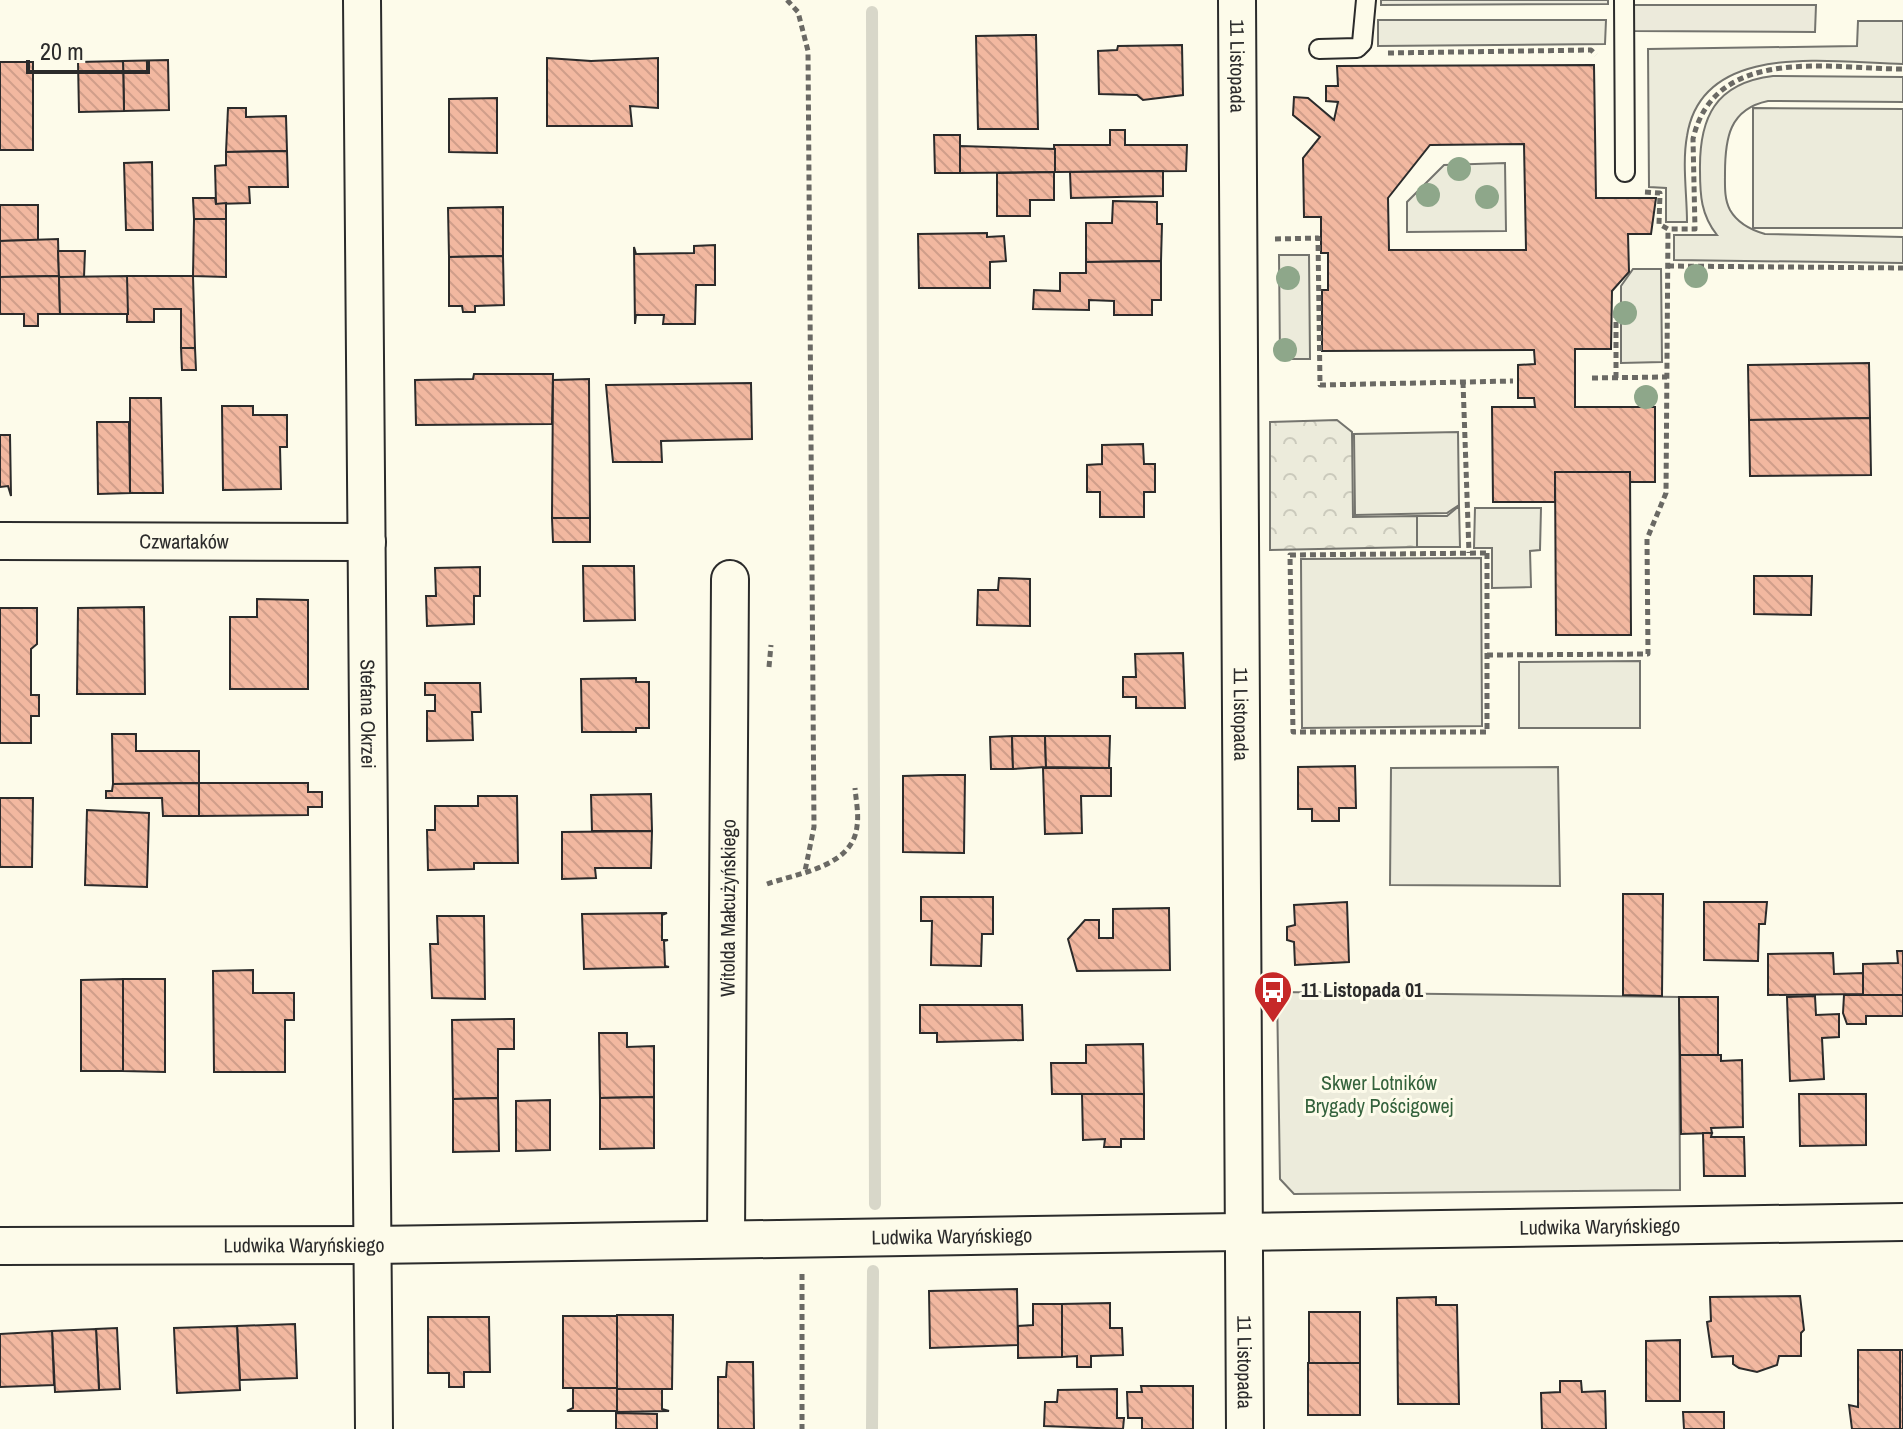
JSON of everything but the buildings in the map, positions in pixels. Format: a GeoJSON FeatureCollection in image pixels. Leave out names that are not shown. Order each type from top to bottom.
{"type":"FeatureCollection","features":[{"type":"Feature","properties":{"kind":"street","name":"Stefana Okrzei"},"geometry":{"type":"LineString","coordinates":[[362,0],[374,1429]]}},
{"type":"Feature","properties":{"kind":"street","name":"11 Listopada"},"geometry":{"type":"LineString","coordinates":[[1237,0],[1245,1429]]}},
{"type":"Feature","properties":{"kind":"street","name":"Czwartaków"},"geometry":{"type":"LineString","coordinates":[[0,541],[367,542]]}},
{"type":"Feature","properties":{"kind":"street","name":"Witolda Małcużyńskiego"},"geometry":{"type":"LineString","coordinates":[[726,1238],[730,579]]}},
{"type":"Feature","properties":{"kind":"street","name":"Ludwika Waryńskiego"},"geometry":{"type":"LineString","coordinates":[[0,1246],[372,1245],[1903,1222]]}},
{"type":"Feature","properties":{"kind":"lane"},"geometry":{"type":"LineString","coordinates":[[1319,49],[1357,48],[1362,43],[1366,0]]}},
{"type":"Feature","properties":{"kind":"lane"},"geometry":{"type":"LineString","coordinates":[[1624,0],[1625,172]]}},
{"type":"Feature","properties":{"kind":"path"},"geometry":{"type":"LineString","coordinates":[[787,0],[798,12],[808,51],[814,827],[805,871]]}},
{"type":"Feature","properties":{"kind":"path"},"geometry":{"type":"LineString","coordinates":[[1362,43],[1376,53],[1591,50],[1602,59],[1624,59]]}},
{"type":"Feature","properties":{"kind":"path"},"geometry":{"type":"LineString","coordinates":[[1625,172],[1645,193],[1660,193],[1659,224],[1668,229],[1695,229],[1693,139],[1703,110],[1729,83],[1749,73],[1772,69],[1903,69]]}},
{"type":"Feature","properties":{"kind":"path"},"geometry":{"type":"LineString","coordinates":[[1487,655],[1648,654],[1647,539],[1666,493],[1668,229]]}},
{"type":"Feature","properties":{"kind":"path"},"geometry":{"type":"LineString","coordinates":[[1269,239],[1318,238],[1320,385],[1513,381]]}},
{"type":"Feature","properties":{"kind":"path"},"geometry":{"type":"LineString","coordinates":[[1668,266],[1903,268]]}},
{"type":"Feature","properties":{"kind":"path"},"geometry":{"type":"LineString","coordinates":[[1616,311],[1616,378]]}},
{"type":"Feature","properties":{"kind":"path"},"geometry":{"type":"LineString","coordinates":[[1592,378],[1667,377]]}},
{"type":"Feature","properties":{"kind":"path"},"geometry":{"type":"LineString","coordinates":[[1463,382],[1469,553]]}},
{"type":"Feature","properties":{"kind":"path"},"geometry":{"type":"LineString","coordinates":[[1487,553],[1487,655],[1487,732],[1293,732],[1290,555],[1487,553]]}},
{"type":"Feature","properties":{"kind":"path"},"geometry":{"type":"LineString","coordinates":[[728,897],[837,860],[852,843],[857,826],[855,788]]}},
{"type":"Feature","properties":{"kind":"path"},"geometry":{"type":"LineString","coordinates":[[802,1238],[802,1429]]}},
{"type":"Feature","properties":{"kind":"green space"},"geometry":{"type":"Polygon","coordinates":[[[1378,20],[1606,20],[1605,44],[1378,46],[1378,20]]]}},
{"type":"Feature","properties":{"kind":"green space"},"geometry":{"type":"Polygon","coordinates":[[[1858,21],[1903,21],[1903,64],[1842,61],[1774,63],[1743,70],[1717,84],[1698,105],[1687,136],[1687,222],[1666,222],[1666,188],[1649,187],[1648,49],[1857,46],[1858,21]]]}},
{"type":"Feature","properties":{"kind":"green space"},"geometry":{"type":"Polygon","coordinates":[[[1773,76],[1903,77],[1903,102],[1768,101],[1745,111],[1732,127],[1726,149],[1725,192],[1733,215],[1745,226],[1765,234],[1903,237],[1903,263],[1674,260],[1674,235],[1717,235],[1701,197],[1700,152],[1707,119],[1724,95],[1737,86],[1773,76]]]}},
{"type":"Feature","properties":{"kind":"green space"},"geometry":{"type":"Polygon","coordinates":[[[1753,108],[1903,109],[1903,228],[1753,228],[1753,108]]]}},
{"type":"Feature","properties":{"kind":"green space"},"geometry":{"type":"Polygon","coordinates":[[[1505,163],[1506,231],[1407,232],[1407,202],[1444,165],[1505,163]]]}},
{"type":"Feature","properties":{"kind":"green space"},"geometry":{"type":"Polygon","coordinates":[[[1279,255],[1309,255],[1310,359],[1280,359],[1279,255]]]}},
{"type":"Feature","properties":{"kind":"green space"},"geometry":{"type":"Polygon","coordinates":[[[1633,269],[1661,269],[1662,362],[1621,363],[1621,286],[1633,269]]]}},
{"type":"Feature","properties":{"kind":"green space"},"geometry":{"type":"Polygon","coordinates":[[[1337,420],[1352,432],[1353,517],[1417,516],[1417,547],[1270,550],[1270,422],[1337,420]]]}},
{"type":"Feature","properties":{"kind":"green space"},"geometry":{"type":"Polygon","coordinates":[[[1458,432],[1459,505],[1447,513],[1355,515],[1354,434],[1458,432]]]}},
{"type":"Feature","properties":{"kind":"green space"},"geometry":{"type":"Polygon","coordinates":[[[1459,506],[1460,547],[1417,547],[1417,516],[1447,516],[1459,506]]]}},
{"type":"Feature","properties":{"kind":"green space"},"geometry":{"type":"Polygon","coordinates":[[[1475,508],[1541,508],[1540,550],[1530,551],[1531,587],[1492,588],[1492,548],[1474,548],[1475,508]]]}},
{"type":"Feature","properties":{"kind":"green space"},"geometry":{"type":"Polygon","coordinates":[[[1481,558],[1482,726],[1302,728],[1301,559],[1481,558]]]}},
{"type":"Feature","properties":{"kind":"green space"},"geometry":{"type":"Polygon","coordinates":[[[1640,661],[1640,728],[1519,728],[1519,662],[1640,661]]]}},
{"type":"Feature","properties":{"kind":"green space"},"geometry":{"type":"Polygon","coordinates":[[[1558,767],[1560,886],[1390,885],[1391,768],[1558,767]]]}},
{"type":"Feature","properties":{"kind":"green space","name":"Skwer Lotników Brygady Pościgowej"},"geometry":{"type":"Polygon","coordinates":[[[1277,992],[1679,997],[1680,1190],[1294,1194],[1280,1179],[1277,992]]]}},
{"type":"Feature","properties":{"kind":"shaded area"},"geometry":{"type":"Polygon","coordinates":[[[1381,0],[1608,0],[1608,4],[1381,5],[1381,0]]]}},
{"type":"Feature","properties":{"kind":"shaded area"},"geometry":{"type":"Polygon","coordinates":[[[1633,5],[1816,5],[1815,32],[1634,31],[1633,5]]]}},
{"type":"Feature","properties":{"kind":"waterway"},"geometry":{"type":"LineString","coordinates":[[872,12],[875,1204]]}},
{"type":"Feature","properties":{"kind":"waterway"},"geometry":{"type":"LineString","coordinates":[[872,1429],[873,1271]]}},
{"type":"Feature","properties":{"kind":"place","name":"11 Listopada 01"},"geometry":{"type":"Point","coordinates":[1273,1024]}}]}
